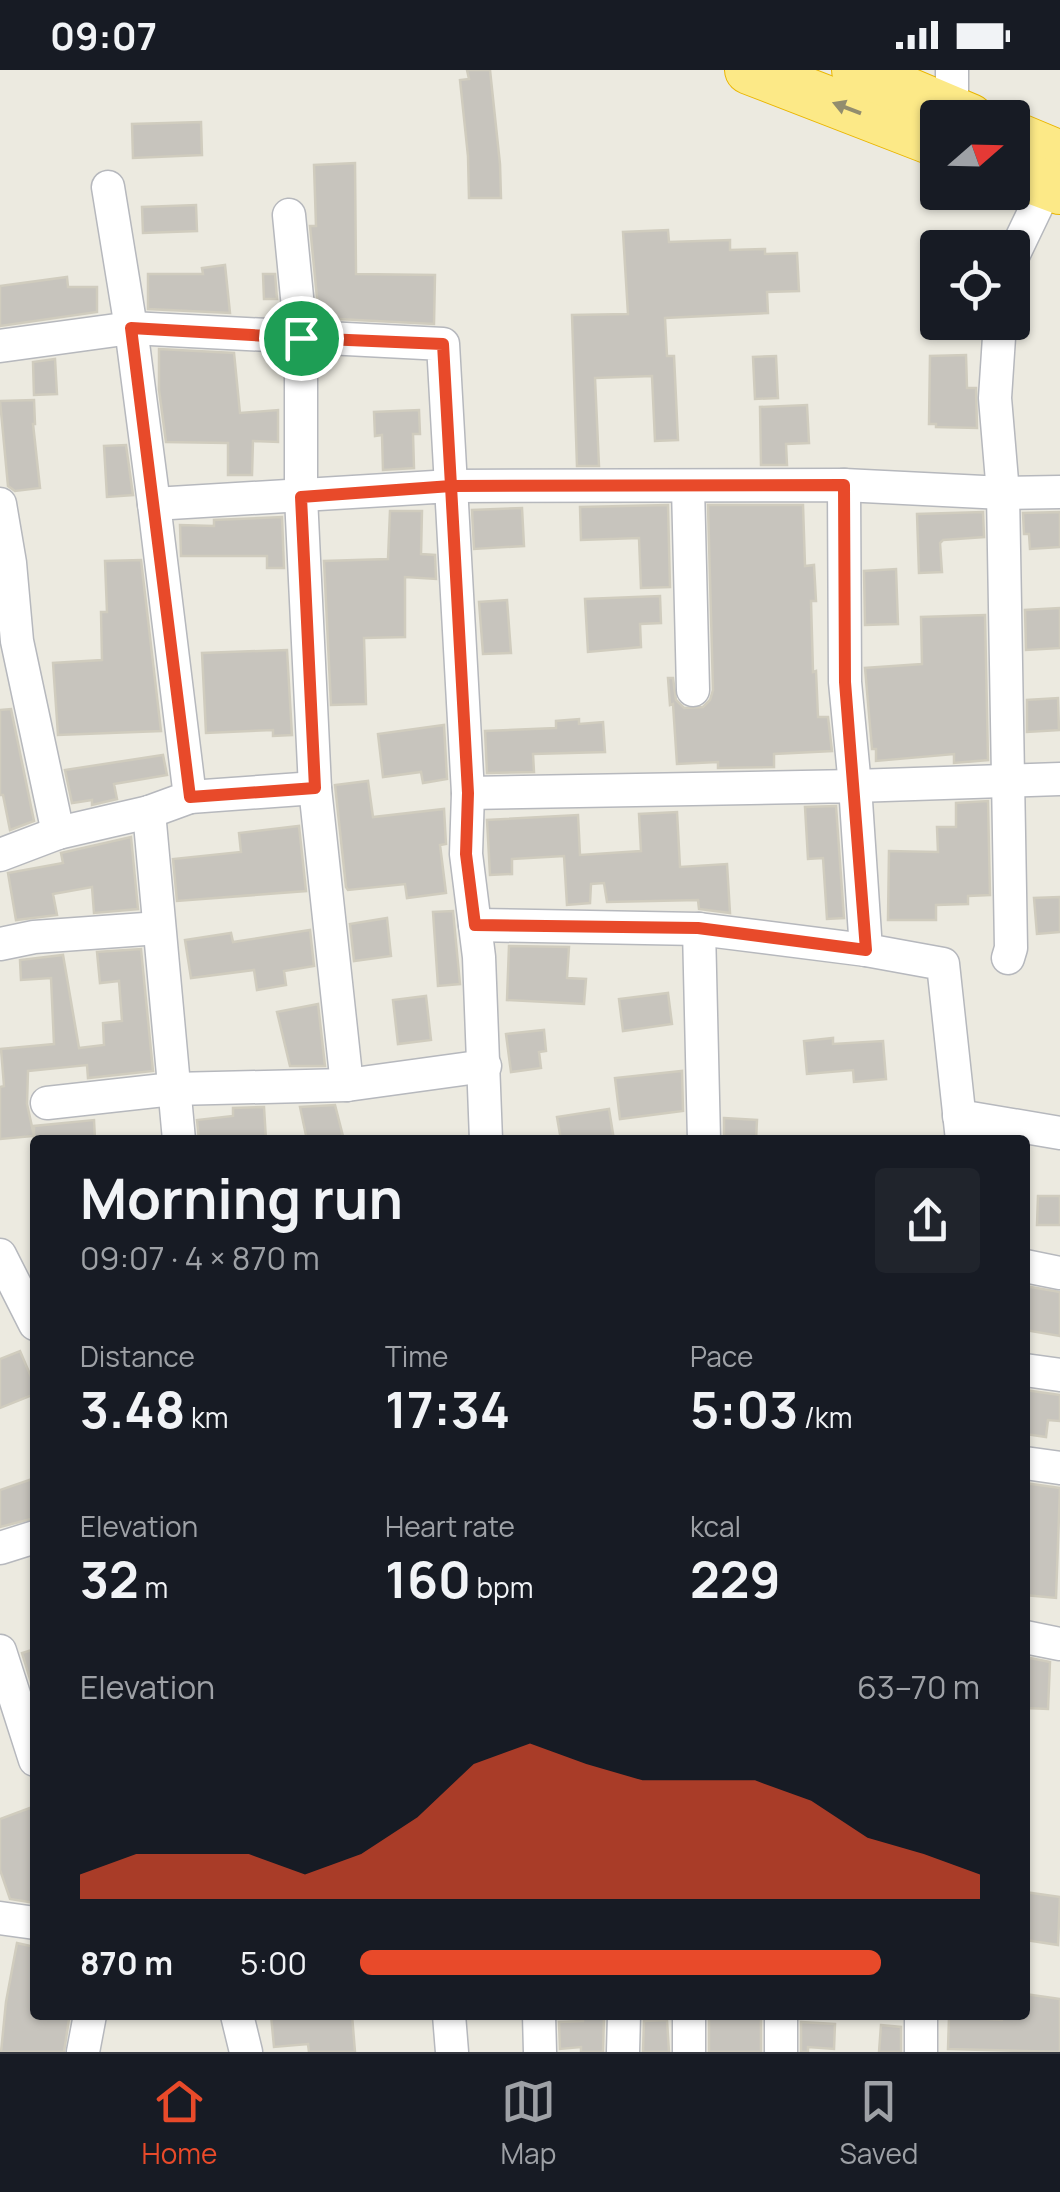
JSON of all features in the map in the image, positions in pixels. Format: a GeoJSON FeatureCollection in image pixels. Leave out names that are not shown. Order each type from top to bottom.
{"type":"FeatureCollection","features":[{"type":"Feature","properties":{"kind":"highway"},"geometry":{"type":"LineString","coordinates":[[749,70],[920,104]]}},
{"type":"Feature","properties":{"kind":"highway"},"geometry":{"type":"LineString","coordinates":[[856,70],[929,100]]}},
{"type":"Feature","properties":{"kind":"street"},"geometry":{"type":"LineString","coordinates":[[1023,230],[1045,175]]}},
{"type":"Feature","properties":{"kind":"street"},"geometry":{"type":"LineString","coordinates":[[108,187],[131,328],[190,797]]}},
{"type":"Feature","properties":{"kind":"street"},"geometry":{"type":"LineString","coordinates":[[289,215],[301,338],[301,497],[315,788],[347,1085]]}},
{"type":"Feature","properties":{"kind":"street"},"geometry":{"type":"LineString","coordinates":[[0,346],[131,328],[443,344],[468,793],[466,854],[475,925],[486,1135]]}},
{"type":"Feature","properties":{"kind":"street"},"geometry":{"type":"LineString","coordinates":[[999,340],[995,398],[1003,493],[1011,948],[1008,958]]}},
{"type":"Feature","properties":{"kind":"street"},"geometry":{"type":"LineString","coordinates":[[154,504],[451,486],[844,485],[1060,492]]}},
{"type":"Feature","properties":{"kind":"street"},"geometry":{"type":"LineString","coordinates":[[844,485],[845,682],[866,950]]}},
{"type":"Feature","properties":{"kind":"street"},"geometry":{"type":"LineString","coordinates":[[688,487],[692,690]]}},
{"type":"Feature","properties":{"kind":"street"},"geometry":{"type":"LineString","coordinates":[[0,504],[10,563],[16,641],[58,833]]}},
{"type":"Feature","properties":{"kind":"street"},"geometry":{"type":"LineString","coordinates":[[468,793],[1060,779]]}},
{"type":"Feature","properties":{"kind":"street"},"geometry":{"type":"LineString","coordinates":[[0,855],[58,833],[149,812],[190,797],[315,788]]}},
{"type":"Feature","properties":{"kind":"street"},"geometry":{"type":"LineString","coordinates":[[149,812],[178,1135]]}},
{"type":"Feature","properties":{"kind":"street"},"geometry":{"type":"LineString","coordinates":[[475,925],[698,928],[943,964],[960,1128],[1060,1134]]}},
{"type":"Feature","properties":{"kind":"street"},"geometry":{"type":"LineString","coordinates":[[0,944],[159,928]]}},
{"type":"Feature","properties":{"kind":"street"},"geometry":{"type":"LineString","coordinates":[[698,928],[704,1135]]}},
{"type":"Feature","properties":{"kind":"street"},"geometry":{"type":"LineString","coordinates":[[47,1103],[173,1089],[347,1085],[485,1066]]}},
{"type":"Feature","properties":{"kind":"street"},"geometry":{"type":"LineString","coordinates":[[0,1255],[30,1314]]}},
{"type":"Feature","properties":{"kind":"street"},"geometry":{"type":"LineString","coordinates":[[1030,1267],[1060,1273]]}},
{"type":"Feature","properties":{"kind":"street"},"geometry":{"type":"LineString","coordinates":[[1030,1371],[1060,1375]]}},
{"type":"Feature","properties":{"kind":"street"},"geometry":{"type":"LineString","coordinates":[[1030,1464],[1060,1468]]}},
{"type":"Feature","properties":{"kind":"street"},"geometry":{"type":"LineString","coordinates":[[0,1548],[30,1539]]}},
{"type":"Feature","properties":{"kind":"street"},"geometry":{"type":"LineString","coordinates":[[1030,1638],[1060,1644]]}},
{"type":"Feature","properties":{"kind":"street"},"geometry":{"type":"LineString","coordinates":[[0,1651],[30,1744]]}},
{"type":"Feature","properties":{"kind":"street"},"geometry":{"type":"LineString","coordinates":[[1,1920],[30,1923]]}},
{"type":"Feature","properties":{"kind":"street"},"geometry":{"type":"LineString","coordinates":[[83,2052],[89,2020]]}},
{"type":"Feature","properties":{"kind":"street"},"geometry":{"type":"LineString","coordinates":[[238,2020],[246,2052]]}},
{"type":"Feature","properties":{"kind":"street"},"geometry":{"type":"LineString","coordinates":[[449,2020],[452,2052]]}},
{"type":"Feature","properties":{"kind":"street"},"geometry":{"type":"LineString","coordinates":[[539,2020],[540,2052]]}},
{"type":"Feature","properties":{"kind":"street"},"geometry":{"type":"LineString","coordinates":[[624,2020],[624,2052]]}},
{"type":"Feature","properties":{"kind":"street"},"geometry":{"type":"LineString","coordinates":[[689,2020],[689,2052]]}},
{"type":"Feature","properties":{"kind":"street"},"geometry":{"type":"LineString","coordinates":[[781,2020],[781,2052]]}},
{"type":"Feature","properties":{"kind":"street"},"geometry":{"type":"LineString","coordinates":[[921,2020],[921,2052]]}},
{"type":"Feature","properties":{"kind":"building"},"geometry":{"type":"Polygon","coordinates":[[[467,70],[490,70],[501,198],[469,198],[460,80],[469,79],[467,70]]]}},
{"type":"Feature","properties":{"kind":"building"},"geometry":{"type":"Polygon","coordinates":[[[201,122],[202,155],[133,158],[132,124],[201,122]]]}},
{"type":"Feature","properties":{"kind":"building"},"geometry":{"type":"Polygon","coordinates":[[[355,163],[356,274],[435,275],[434,324],[319,318],[310,226],[316,226],[314,165],[355,163]]]}},
{"type":"Feature","properties":{"kind":"building"},"geometry":{"type":"Polygon","coordinates":[[[196,205],[197,231],[143,233],[142,207],[196,205]]]}},
{"type":"Feature","properties":{"kind":"building"},"geometry":{"type":"Polygon","coordinates":[[[668,230],[669,242],[730,240],[730,250],[797,253],[799,291],[767,292],[768,313],[665,318],[667,356],[674,356],[678,440],[655,441],[652,376],[595,378],[599,466],[577,466],[572,315],[628,314],[623,232],[668,230]]]}},
{"type":"Feature","properties":{"kind":"building"},"geometry":{"type":"Polygon","coordinates":[[[225,265],[230,313],[148,309],[148,274],[203,274],[202,268],[225,265]]]}},
{"type":"Feature","properties":{"kind":"building"},"geometry":{"type":"Polygon","coordinates":[[[263,274],[275,274],[277,299],[264,299],[263,274]]]}},
{"type":"Feature","properties":{"kind":"building"},"geometry":{"type":"Polygon","coordinates":[[[67,277],[68,287],[97,287],[97,312],[0,326],[0,286],[67,277]]]}},
{"type":"Feature","properties":{"kind":"building"},"geometry":{"type":"Polygon","coordinates":[[[159,349],[234,353],[240,413],[278,410],[278,442],[253,441],[252,475],[228,475],[228,443],[166,442],[159,390],[159,349]]]}},
{"type":"Feature","properties":{"kind":"building"},"geometry":{"type":"Polygon","coordinates":[[[966,355],[967,388],[976,388],[977,428],[929,424],[930,356],[966,355]]]}},
{"type":"Feature","properties":{"kind":"building"},"geometry":{"type":"Polygon","coordinates":[[[776,356],[778,398],[755,399],[753,357],[776,356]]]}},
{"type":"Feature","properties":{"kind":"building"},"geometry":{"type":"Polygon","coordinates":[[[55,359],[57,394],[34,395],[33,362],[55,359]]]}},
{"type":"Feature","properties":{"kind":"building"},"geometry":{"type":"Polygon","coordinates":[[[34,400],[40,488],[15,491],[8,486],[0,401],[34,400]]]}},
{"type":"Feature","properties":{"kind":"building"},"geometry":{"type":"Polygon","coordinates":[[[807,405],[809,443],[786,444],[787,465],[761,465],[760,407],[807,405]]]}},
{"type":"Feature","properties":{"kind":"building"},"geometry":{"type":"Polygon","coordinates":[[[419,410],[420,434],[413,434],[414,468],[383,470],[382,435],[375,436],[374,412],[419,410]]]}},
{"type":"Feature","properties":{"kind":"building"},"geometry":{"type":"Polygon","coordinates":[[[126,445],[133,495],[107,497],[104,446],[126,445]]]}},
{"type":"Feature","properties":{"kind":"building"},"geometry":{"type":"Polygon","coordinates":[[[668,505],[670,587],[641,588],[639,538],[581,540],[580,507],[668,505]]]}},
{"type":"Feature","properties":{"kind":"building"},"geometry":{"type":"Polygon","coordinates":[[[708,505],[803,505],[805,566],[814,565],[816,601],[811,601],[818,717],[828,717],[832,751],[774,754],[774,767],[718,768],[718,762],[677,764],[668,678],[673,678],[676,700],[684,708],[703,707],[713,690],[708,505]]]}},
{"type":"Feature","properties":{"kind":"building"},"geometry":{"type":"Polygon","coordinates":[[[522,508],[524,546],[474,549],[472,510],[522,508]]]}},
{"type":"Feature","properties":{"kind":"building"},"geometry":{"type":"Polygon","coordinates":[[[390,511],[422,511],[421,554],[435,555],[436,579],[405,577],[405,637],[364,638],[366,704],[331,705],[324,561],[388,559],[390,511]]]}},
{"type":"Feature","properties":{"kind":"building"},"geometry":{"type":"Polygon","coordinates":[[[983,512],[984,537],[943,540],[942,572],[919,573],[917,514],[983,512]]]}},
{"type":"Feature","properties":{"kind":"building"},"geometry":{"type":"Polygon","coordinates":[[[1060,512],[1060,547],[1030,549],[1029,534],[1024,534],[1023,513],[1060,512]]]}},
{"type":"Feature","properties":{"kind":"building"},"geometry":{"type":"Polygon","coordinates":[[[282,517],[284,568],[267,568],[267,556],[181,556],[180,525],[214,526],[214,520],[282,517]]]}},
{"type":"Feature","properties":{"kind":"building"},"geometry":{"type":"Polygon","coordinates":[[[141,560],[161,731],[58,735],[53,663],[102,660],[101,612],[107,612],[105,561],[141,560]]]}},
{"type":"Feature","properties":{"kind":"building"},"geometry":{"type":"Polygon","coordinates":[[[896,569],[898,624],[865,625],[864,571],[896,569]]]}},
{"type":"Feature","properties":{"kind":"building"},"geometry":{"type":"Polygon","coordinates":[[[660,596],[661,623],[640,624],[641,647],[588,652],[585,599],[660,596]]]}},
{"type":"Feature","properties":{"kind":"building"},"geometry":{"type":"Polygon","coordinates":[[[507,600],[511,653],[483,654],[479,602],[507,600]]]}},
{"type":"Feature","properties":{"kind":"building"},"geometry":{"type":"Polygon","coordinates":[[[1060,608],[1060,648],[1026,650],[1025,610],[1060,608]]]}},
{"type":"Feature","properties":{"kind":"building"},"geometry":{"type":"Polygon","coordinates":[[[985,615],[988,760],[954,763],[954,754],[876,761],[865,668],[922,664],[921,617],[985,615]]]}},
{"type":"Feature","properties":{"kind":"building"},"geometry":{"type":"Polygon","coordinates":[[[287,650],[292,735],[273,736],[273,730],[206,733],[202,653],[287,650]]]}},
{"type":"Feature","properties":{"kind":"building"},"geometry":{"type":"Polygon","coordinates":[[[1058,698],[1059,730],[1027,732],[1027,700],[1058,698]]]}},
{"type":"Feature","properties":{"kind":"building"},"geometry":{"type":"Polygon","coordinates":[[[11,709],[34,821],[10,830],[0,795],[0,710],[11,709]]]}},
{"type":"Feature","properties":{"kind":"building"},"geometry":{"type":"Polygon","coordinates":[[[579,719],[579,724],[603,722],[605,752],[533,754],[534,772],[487,773],[485,731],[556,728],[556,721],[579,719]]]}},
{"type":"Feature","properties":{"kind":"building"},"geometry":{"type":"Polygon","coordinates":[[[444,725],[447,779],[423,783],[421,772],[383,777],[378,734],[444,725]]]}},
{"type":"Feature","properties":{"kind":"building"},"geometry":{"type":"Polygon","coordinates":[[[163,755],[167,775],[114,784],[117,799],[92,805],[92,800],[72,803],[65,770],[163,755]]]}},
{"type":"Feature","properties":{"kind":"building"},"geometry":{"type":"Polygon","coordinates":[[[368,781],[373,817],[444,809],[446,844],[440,845],[446,893],[407,898],[405,884],[348,890],[335,785],[368,781]]]}},
{"type":"Feature","properties":{"kind":"building"},"geometry":{"type":"Polygon","coordinates":[[[988,801],[990,895],[968,896],[968,904],[936,905],[936,920],[888,920],[889,851],[938,852],[937,827],[956,827],[956,803],[988,801]]]}},
{"type":"Feature","properties":{"kind":"building"},"geometry":{"type":"Polygon","coordinates":[[[836,806],[844,918],[827,919],[823,858],[808,859],[805,807],[836,806]]]}},
{"type":"Feature","properties":{"kind":"building"},"geometry":{"type":"Polygon","coordinates":[[[677,812],[680,867],[727,864],[730,913],[699,909],[698,900],[607,902],[604,883],[591,884],[590,903],[567,905],[564,856],[512,859],[512,874],[490,875],[487,820],[578,815],[580,855],[641,851],[639,814],[677,812]]]}},
{"type":"Feature","properties":{"kind":"building"},"geometry":{"type":"Polygon","coordinates":[[[299,826],[306,891],[177,901],[173,859],[241,852],[239,833],[299,826]]]}},
{"type":"Feature","properties":{"kind":"building"},"geometry":{"type":"Polygon","coordinates":[[[131,837],[138,909],[94,913],[92,887],[53,894],[57,915],[16,920],[8,873],[63,863],[61,853],[131,837]]]}},
{"type":"Feature","properties":{"kind":"building"},"geometry":{"type":"Polygon","coordinates":[[[1060,897],[1060,932],[1037,934],[1034,898],[1060,897]]]}},
{"type":"Feature","properties":{"kind":"building"},"geometry":{"type":"Polygon","coordinates":[[[453,911],[460,984],[438,986],[433,912],[453,911]]]}},
{"type":"Feature","properties":{"kind":"building"},"geometry":{"type":"Polygon","coordinates":[[[387,918],[391,956],[354,961],[350,924],[387,918]]]}},
{"type":"Feature","properties":{"kind":"building"},"geometry":{"type":"Polygon","coordinates":[[[310,930],[314,966],[284,971],[286,985],[257,990],[254,970],[191,978],[185,940],[231,933],[233,942],[310,930]]]}},
{"type":"Feature","properties":{"kind":"building"},"geometry":{"type":"Polygon","coordinates":[[[509,946],[569,947],[567,978],[586,979],[584,1004],[507,1000],[509,946]]]}},
{"type":"Feature","properties":{"kind":"building"},"geometry":{"type":"Polygon","coordinates":[[[141,949],[153,1071],[88,1078],[87,1065],[28,1071],[27,1104],[34,1135],[0,1139],[0,1087],[4,1086],[1,1049],[54,1044],[51,978],[21,980],[20,960],[63,955],[79,1048],[104,1045],[103,1023],[122,1021],[119,981],[100,983],[97,952],[141,949]]]}},
{"type":"Feature","properties":{"kind":"building"},"geometry":{"type":"Polygon","coordinates":[[[668,993],[672,1024],[623,1031],[619,999],[668,993]]]}},
{"type":"Feature","properties":{"kind":"building"},"geometry":{"type":"Polygon","coordinates":[[[426,996],[431,1040],[398,1044],[393,1000],[426,996]]]}},
{"type":"Feature","properties":{"kind":"building"},"geometry":{"type":"Polygon","coordinates":[[[318,1004],[325,1066],[290,1066],[277,1012],[318,1004]]]}},
{"type":"Feature","properties":{"kind":"building"},"geometry":{"type":"Polygon","coordinates":[[[544,1030],[546,1051],[539,1052],[541,1068],[511,1072],[506,1034],[544,1030]]]}},
{"type":"Feature","properties":{"kind":"building"},"geometry":{"type":"Polygon","coordinates":[[[833,1038],[833,1044],[883,1041],[886,1079],[854,1082],[853,1070],[807,1074],[804,1041],[833,1038]]]}},
{"type":"Feature","properties":{"kind":"building"},"geometry":{"type":"Polygon","coordinates":[[[682,1071],[683,1111],[620,1119],[615,1078],[682,1071]]]}},
{"type":"Feature","properties":{"kind":"building"},"geometry":{"type":"Polygon","coordinates":[[[335,1105],[343,1135],[306,1135],[300,1107],[335,1105]]]}},
{"type":"Feature","properties":{"kind":"building"},"geometry":{"type":"Polygon","coordinates":[[[264,1107],[266,1135],[198,1135],[197,1120],[233,1116],[233,1108],[264,1107]]]}},
{"type":"Feature","properties":{"kind":"building"},"geometry":{"type":"Polygon","coordinates":[[[609,1109],[613,1135],[560,1135],[557,1117],[609,1109]]]}},
{"type":"Feature","properties":{"kind":"building"},"geometry":{"type":"Polygon","coordinates":[[[724,1118],[757,1120],[756,1135],[724,1135],[724,1118]]]}},
{"type":"Feature","properties":{"kind":"building"},"geometry":{"type":"Polygon","coordinates":[[[94,1120],[95,1135],[34,1135],[34,1126],[94,1120]]]}},
{"type":"Feature","properties":{"kind":"building"},"geometry":{"type":"Polygon","coordinates":[[[1038,1196],[1060,1196],[1060,1225],[1037,1225],[1038,1196]]]}},
{"type":"Feature","properties":{"kind":"building"},"geometry":{"type":"Polygon","coordinates":[[[1030,1287],[1060,1292],[1060,1336],[1030,1331],[1030,1287]]]}},
{"type":"Feature","properties":{"kind":"building"},"geometry":{"type":"Polygon","coordinates":[[[20,1351],[30,1374],[30,1396],[0,1408],[0,1359],[20,1351]]]}},
{"type":"Feature","properties":{"kind":"building"},"geometry":{"type":"Polygon","coordinates":[[[1030,1391],[1060,1395],[1060,1421],[1048,1420],[1046,1437],[1030,1435],[1030,1391]]]}},
{"type":"Feature","properties":{"kind":"building"},"geometry":{"type":"Polygon","coordinates":[[[30,1480],[30,1519],[0,1527],[0,1490],[30,1480]]]}},
{"type":"Feature","properties":{"kind":"building"},"geometry":{"type":"Polygon","coordinates":[[[1030,1484],[1060,1488],[1056,1598],[1030,1595],[1030,1484]]]}},
{"type":"Feature","properties":{"kind":"building"},"geometry":{"type":"Polygon","coordinates":[[[30,1651],[30,1679],[22,1653],[30,1651]]]}},
{"type":"Feature","properties":{"kind":"building"},"geometry":{"type":"Polygon","coordinates":[[[1030,1658],[1050,1662],[1048,1709],[1030,1708],[1030,1658]]]}},
{"type":"Feature","properties":{"kind":"building"},"geometry":{"type":"Polygon","coordinates":[[[30,1808],[30,1902],[10,1899],[0,1870],[0,1819],[30,1808]]]}},
{"type":"Feature","properties":{"kind":"building"},"geometry":{"type":"Polygon","coordinates":[[[1030,1893],[1060,1897],[1058,1945],[1030,1941],[1030,1893]]]}},
{"type":"Feature","properties":{"kind":"building"},"geometry":{"type":"Polygon","coordinates":[[[17,1943],[30,1946],[30,2020],[69,2020],[64,2052],[1,2052],[17,1943]]]}},
{"type":"Feature","properties":{"kind":"building"},"geometry":{"type":"Polygon","coordinates":[[[1030,1995],[1060,1999],[1060,2052],[948,2049],[949,2020],[1030,2020],[1030,1995]]]}},
{"type":"Feature","properties":{"kind":"building"},"geometry":{"type":"Polygon","coordinates":[[[271,2020],[352,2020],[355,2052],[309,2052],[308,2044],[274,2047],[271,2020]]]}},
{"type":"Feature","properties":{"kind":"building"},"geometry":{"type":"Polygon","coordinates":[[[604,2020],[603,2052],[581,2052],[581,2047],[560,2049],[559,2022],[604,2020]]]}},
{"type":"Feature","properties":{"kind":"building"},"geometry":{"type":"Polygon","coordinates":[[[667,2020],[669,2052],[643,2052],[644,2021],[667,2020]]]}},
{"type":"Feature","properties":{"kind":"building"},"geometry":{"type":"Polygon","coordinates":[[[709,2020],[761,2020],[761,2052],[709,2052],[709,2020]]]}},
{"type":"Feature","properties":{"kind":"building"},"geometry":{"type":"Polygon","coordinates":[[[801,2022],[835,2024],[834,2049],[808,2047],[808,2052],[801,2052],[801,2022]]]}},
{"type":"Feature","properties":{"kind":"building"},"geometry":{"type":"Polygon","coordinates":[[[881,2025],[901,2027],[901,2052],[879,2052],[881,2025]]]}},
{"type":"Feature","properties":{"kind":"route"},"geometry":{"type":"LineString","coordinates":[[301,338],[131,328],[190,797],[315,788],[301,497],[451,486],[468,793],[466,854],[475,925],[698,928],[866,950],[845,682],[844,485],[451,486],[443,344],[301,338]]}}]}
